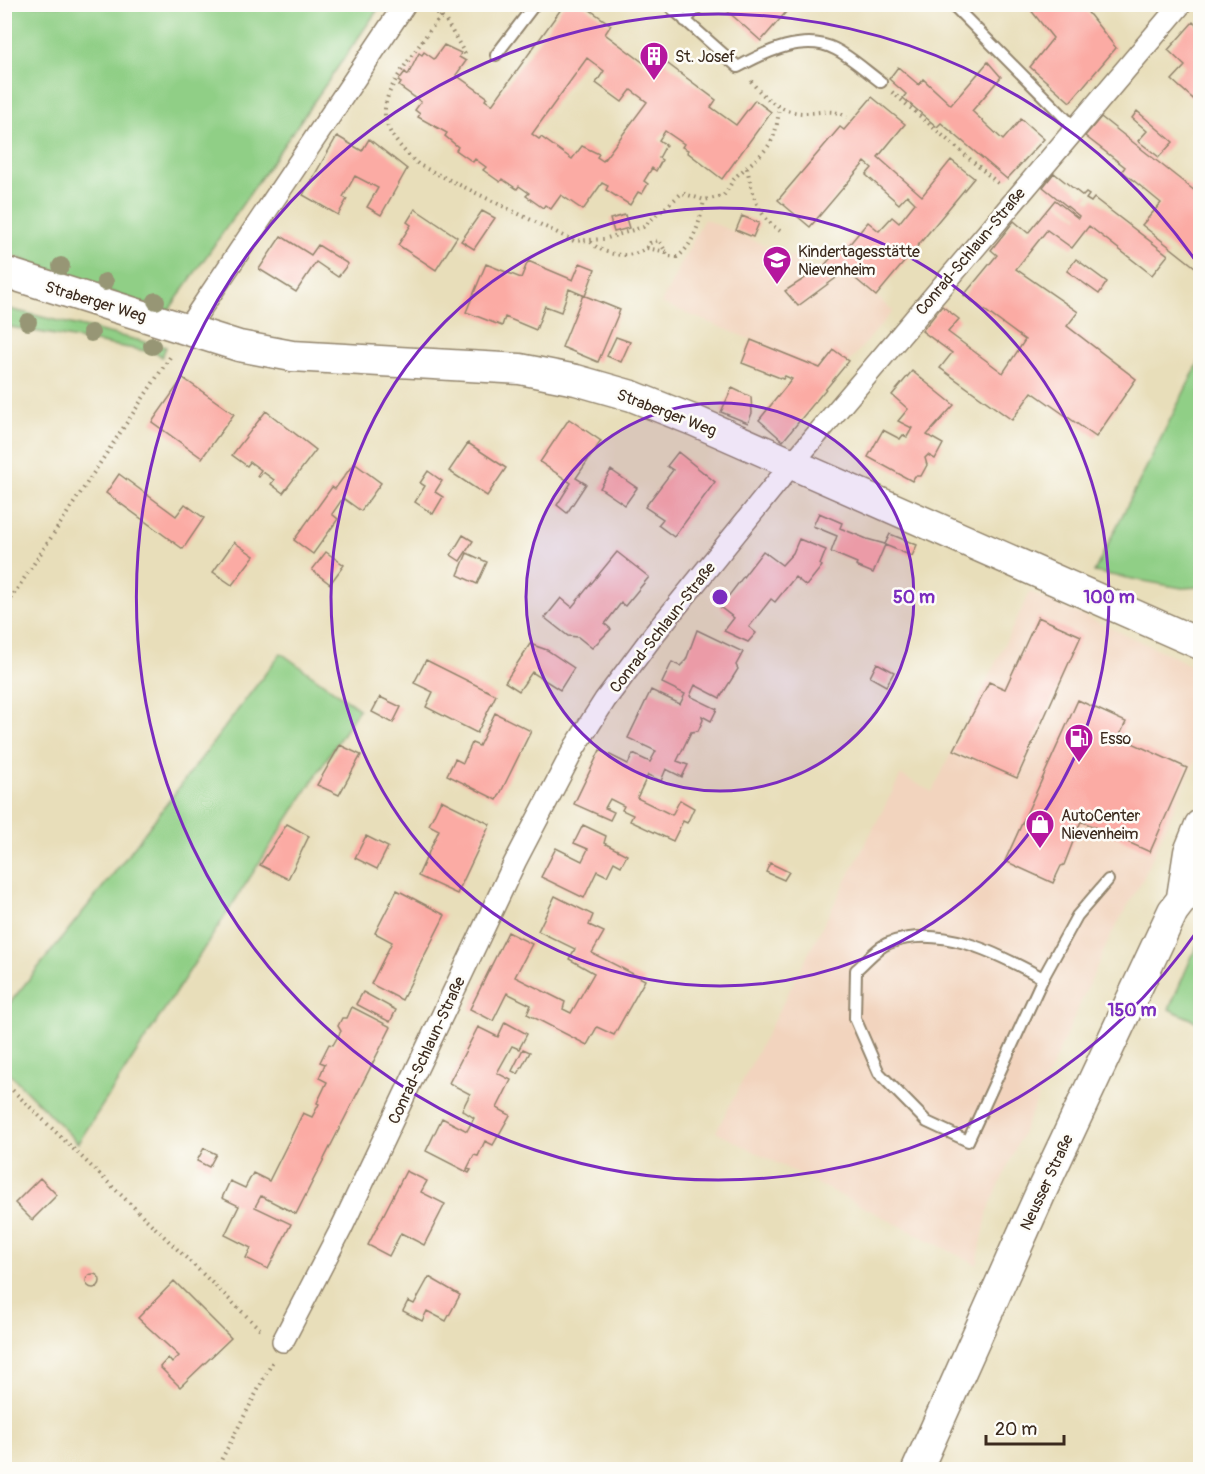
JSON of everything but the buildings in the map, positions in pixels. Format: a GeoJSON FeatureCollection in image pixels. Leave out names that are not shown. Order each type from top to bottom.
{"type":"FeatureCollection","features":[{"type":"Feature","properties":{"kind":"street"},"geometry":{"type":"LineString","coordinates":[[182,337],[405,4]]}},
{"type":"Feature","properties":{"kind":"street","name":"Conrad-Schlaun-Straße"},"geometry":{"type":"LineString","coordinates":[[283,1341],[341,1229],[515,862],[575,747],[655,633],[791,465],[1181,4]]}},
{"type":"Feature","properties":{"kind":"street","name":"Straberger Weg"},"geometry":{"type":"LineString","coordinates":[[4,272],[182,337],[292,357],[520,369],[576,380],[632,396],[1200,644]]}},
{"type":"Feature","properties":{"kind":"street","name":"Straberger Weg"},"geometry":{"type":"LineString","coordinates":[[1117,608],[1162,617],[1200,621]]}},
{"type":"Feature","properties":{"kind":"street","name":"Neusser Straße"},"geometry":{"type":"LineString","coordinates":[[917,1470],[1042,1190],[1191,887],[1189,852],[1200,825]]}},
{"type":"Feature","properties":{"kind":"lane"},"geometry":{"type":"LineString","coordinates":[[496,55],[535,4]]}},
{"type":"Feature","properties":{"kind":"lane"},"geometry":{"type":"LineString","coordinates":[[667,4],[738,67],[756,57],[786,46],[814,43],[835,48],[881,82]]}},
{"type":"Feature","properties":{"kind":"lane"},"geometry":{"type":"LineString","coordinates":[[685,21],[700,4]]}},
{"type":"Feature","properties":{"kind":"lane"},"geometry":{"type":"LineString","coordinates":[[952,4],[1075,128]]}},
{"type":"Feature","properties":{"kind":"lane"},"geometry":{"type":"LineString","coordinates":[[1043,978],[992,951],[929,936],[887,944],[856,969],[855,1018],[879,1073],[927,1122],[968,1141],[1043,978],[1077,916],[1108,880]]}},
{"type":"Feature","properties":{"kind":"path"},"geometry":{"type":"LineString","coordinates":[[424,4],[440,15],[467,57]]}},
{"type":"Feature","properties":{"kind":"path"},"geometry":{"type":"LineString","coordinates":[[454,4],[440,15],[389,88],[385,117],[396,140],[419,165],[438,176],[574,241],[591,242],[643,227],[682,192],[704,200],[723,196],[734,178],[763,154],[771,142],[778,125],[779,106]]}},
{"type":"Feature","properties":{"kind":"path"},"geometry":{"type":"LineString","coordinates":[[738,67],[762,94],[779,106],[802,114],[837,111],[847,117]]}},
{"type":"Feature","properties":{"kind":"path"},"geometry":{"type":"LineString","coordinates":[[881,82],[1015,198]]}},
{"type":"Feature","properties":{"kind":"path"},"geometry":{"type":"LineString","coordinates":[[747,168],[756,207],[780,231]]}},
{"type":"Feature","properties":{"kind":"path"},"geometry":{"type":"LineString","coordinates":[[591,242],[605,251],[639,254],[650,243],[659,240],[668,256],[675,258],[683,252],[699,222],[704,200]]}},
{"type":"Feature","properties":{"kind":"path"},"geometry":{"type":"LineString","coordinates":[[647,248],[667,252]]}},
{"type":"Feature","properties":{"kind":"path"},"geometry":{"type":"LineString","coordinates":[[4,609],[182,337]]}},
{"type":"Feature","properties":{"kind":"path"},"geometry":{"type":"LineString","coordinates":[[4,1082],[261,1330],[283,1341],[216,1470]]}},
{"type":"Feature","properties":{"kind":"shaded area","name":"Kindertagesstätte Nievenheim"},"geometry":{"type":"Polygon","coordinates":[[[892,217],[922,242],[876,296],[893,311],[838,375],[661,303],[704,219],[799,260],[810,275],[824,266],[839,248],[844,252],[868,222],[879,231],[892,217]]]}},
{"type":"Feature","properties":{"kind":"shaded area"},"geometry":{"type":"Polygon","coordinates":[[[1030,592],[1173,656],[1198,670],[1200,673],[1200,750],[1143,879],[1111,935],[988,1210],[977,1265],[716,1132],[901,775],[932,792],[1030,592]]]}},
{"type":"Feature","properties":{"kind":"green space"},"geometry":{"type":"Polygon","coordinates":[[[5,5],[381,5],[169,310],[147,305],[5,253],[5,5]]]}},
{"type":"Feature","properties":{"kind":"green space"},"geometry":{"type":"Polygon","coordinates":[[[5,308],[166,347],[162,357],[157,353],[5,326],[5,308]]]}},
{"type":"Feature","properties":{"kind":"green space"},"geometry":{"type":"Polygon","coordinates":[[[1200,360],[1200,587],[1182,588],[1094,572],[1200,360]]]}},
{"type":"Feature","properties":{"kind":"green space"},"geometry":{"type":"Polygon","coordinates":[[[281,653],[359,709],[78,1143],[5,1069],[5,1009],[118,868],[281,653]]]}},
{"type":"Feature","properties":{"kind":"green space"},"geometry":{"type":"Polygon","coordinates":[[[1200,938],[1200,1023],[1169,1009],[1200,938]]]}},
{"type":"Feature","properties":{"kind":"place","name":"St. Josef"},"geometry":{"type":"Point","coordinates":[654,82]}},
{"type":"Feature","properties":{"kind":"place","name":"Kindertagesstätte Nievenheim"},"geometry":{"type":"Point","coordinates":[777,286]}},
{"type":"Feature","properties":{"kind":"place","name":"Esso"},"geometry":{"type":"Point","coordinates":[1079,764]}},
{"type":"Feature","properties":{"kind":"place","name":"AutoCenter Nievenheim"},"geometry":{"type":"Point","coordinates":[1040,850]}}]}
